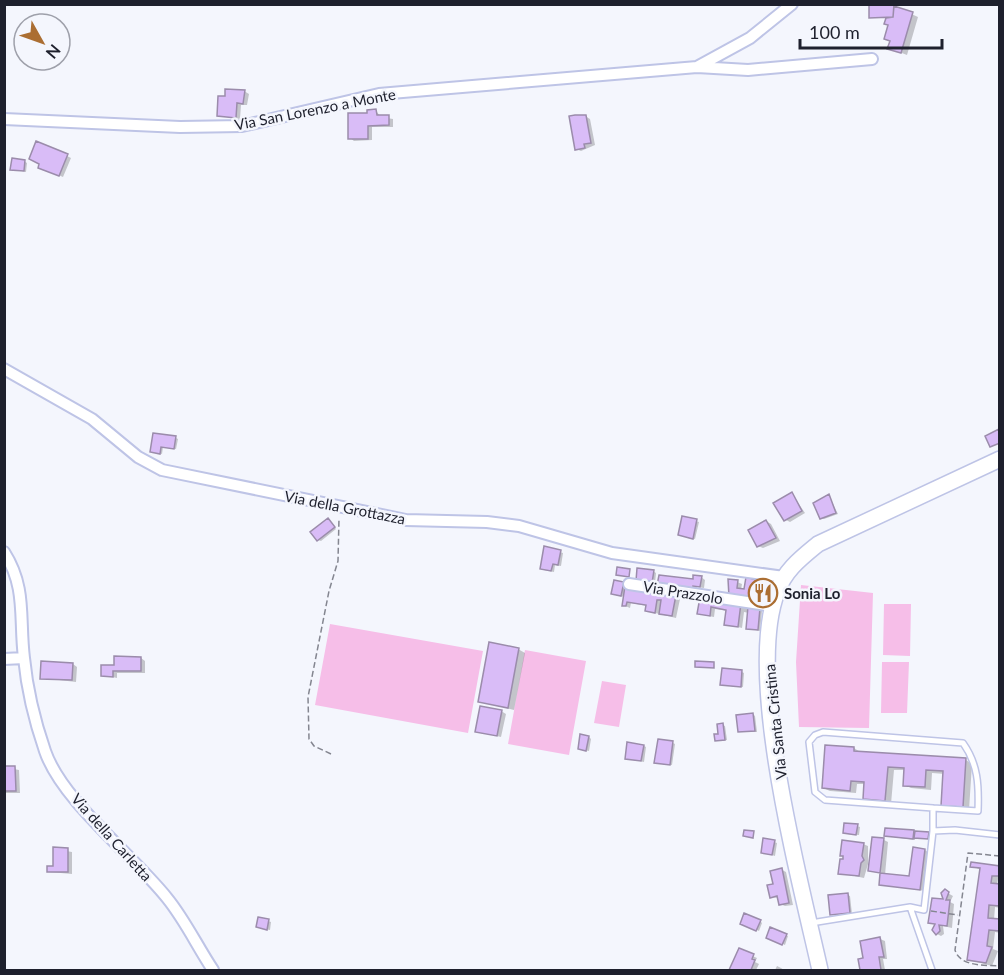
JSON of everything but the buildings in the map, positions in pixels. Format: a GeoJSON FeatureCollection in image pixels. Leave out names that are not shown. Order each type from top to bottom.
{"type":"FeatureCollection","features":[{"type":"Feature","properties":{"kind":"street","name":"Via San Lorenzo a Monte"},"geometry":{"type":"LineString","coordinates":[[697,67],[750,38],[792,4]]}},
{"type":"Feature","properties":{"kind":"street","name":"Via San Lorenzo a Monte"},"geometry":{"type":"LineString","coordinates":[[4,118],[180,127],[242,126],[336,102],[379,94],[697,67],[748,70],[872,59]]}},
{"type":"Feature","properties":{"kind":"street","name":"Via della Grottazza"},"geometry":{"type":"LineString","coordinates":[[4,369],[92,419],[138,457],[162,470],[406,520],[487,522],[519,526],[612,553],[784,577]]}},
{"type":"Feature","properties":{"kind":"street","name":"Via Santa Cristina"},"geometry":{"type":"LineString","coordinates":[[820,970],[782,788],[770,701],[768,643],[773,606],[784,577],[797,560],[818,544],[999,459]]}},
{"type":"Feature","properties":{"kind":"street","name":"Via della Carletta"},"geometry":{"type":"LineString","coordinates":[[4,552],[16,572],[21,591],[24,658],[45,752],[62,781],[95,822],[168,898],[194,935],[213,970]]}},
{"type":"Feature","properties":{"kind":"street","name":"Via Prazzolo"},"geometry":{"type":"LineString","coordinates":[[629,584],[773,606]]}},
{"type":"Feature","properties":{"kind":"street"},"geometry":{"type":"LineString","coordinates":[[5,659],[24,658]]}},
{"type":"Feature","properties":{"kind":"lane"},"geometry":{"type":"LineString","coordinates":[[823,732],[963,742],[979,779],[978,811],[933,808],[825,800],[818,797],[815,792],[809,742],[815,735],[823,732]]}},
{"type":"Feature","properties":{"kind":"lane"},"geometry":{"type":"LineString","coordinates":[[810,924],[910,907],[924,910],[933,831],[933,808]]}},
{"type":"Feature","properties":{"kind":"lane"},"geometry":{"type":"LineString","coordinates":[[933,831],[956,830],[999,835]]}},
{"type":"Feature","properties":{"kind":"lane"},"geometry":{"type":"LineString","coordinates":[[910,907],[932,970]]}},
{"type":"Feature","properties":{"kind":"path"},"geometry":{"type":"LineString","coordinates":[[331,754],[314,746],[309,739],[307,714],[311,680],[329,591],[338,561],[337,506]]}},
{"type":"Feature","properties":{"kind":"path"},"geometry":{"type":"LineString","coordinates":[[999,856],[968,853],[955,950],[957,957],[965,962],[999,966]]}},
{"type":"Feature","properties":{"kind":"path"},"geometry":{"type":"LineString","coordinates":[[930,910],[959,915]]}},
{"type":"Feature","properties":{"kind":"shaded area"},"geometry":{"type":"Polygon","coordinates":[[[801,585],[873,593],[869,728],[799,727],[796,662],[801,585]]]}},
{"type":"Feature","properties":{"kind":"shaded area"},"geometry":{"type":"Polygon","coordinates":[[[884,604],[911,604],[910,656],[883,655],[884,604]]]}},
{"type":"Feature","properties":{"kind":"shaded area"},"geometry":{"type":"Polygon","coordinates":[[[330,624],[483,651],[468,733],[315,705],[330,624]]]}},
{"type":"Feature","properties":{"kind":"shaded area"},"geometry":{"type":"Polygon","coordinates":[[[525,650],[586,661],[569,755],[508,744],[525,650]]]}},
{"type":"Feature","properties":{"kind":"shaded area"},"geometry":{"type":"Polygon","coordinates":[[[882,662],[909,662],[907,713],[881,713],[882,662]]]}},
{"type":"Feature","properties":{"kind":"shaded area"},"geometry":{"type":"Polygon","coordinates":[[[602,681],[626,685],[619,727],[594,723],[602,681]]]}},
{"type":"Feature","properties":{"kind":"place","name":"Sonia Lo"},"geometry":{"type":"Point","coordinates":[763,593]}}]}
